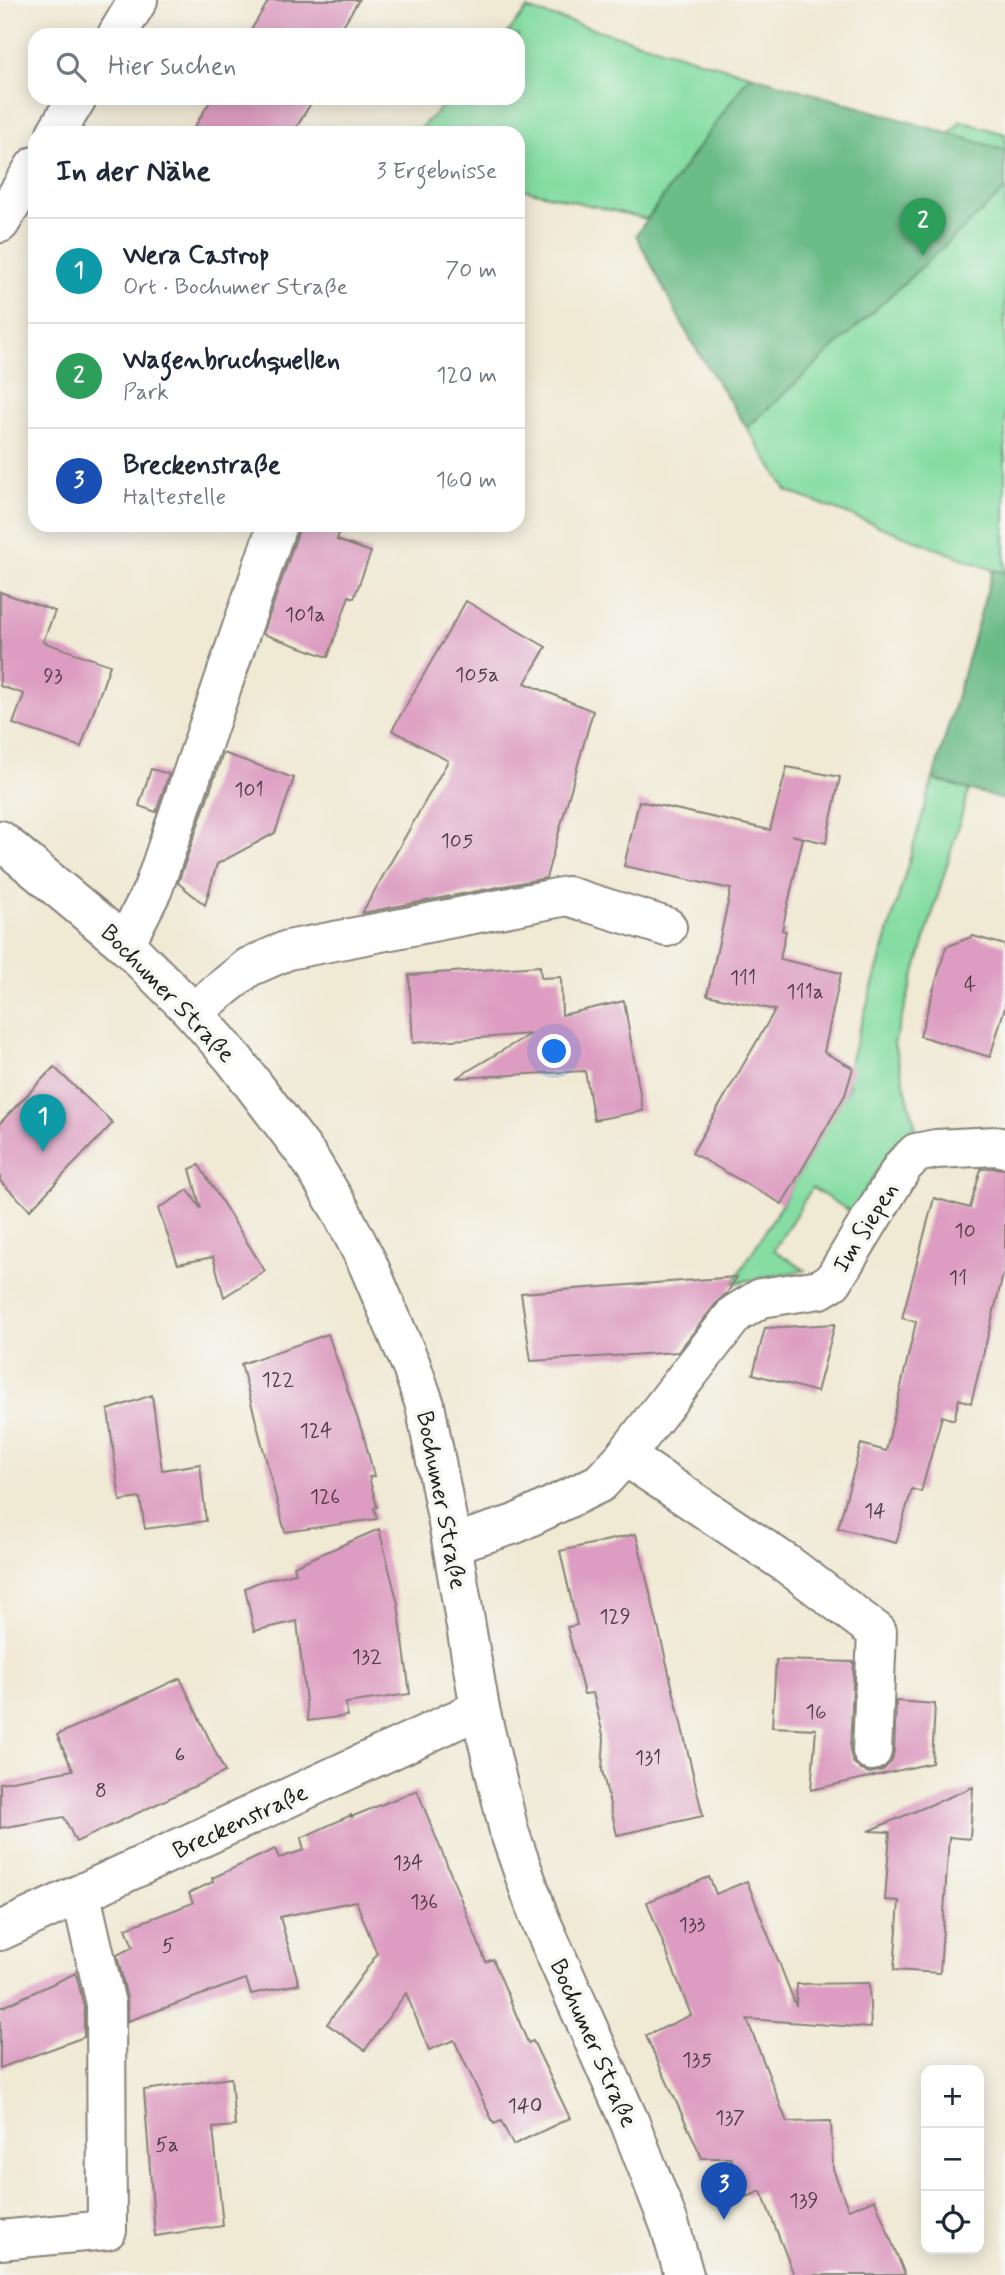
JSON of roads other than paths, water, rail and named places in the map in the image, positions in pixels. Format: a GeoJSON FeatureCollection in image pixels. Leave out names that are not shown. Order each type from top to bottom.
{"type":"FeatureCollection","features":[{"type":"Feature","properties":{"kind":"street"},"geometry":{"type":"LineString","coordinates":[[121,28],[138,0]]}},
{"type":"Feature","properties":{"kind":"street"},"geometry":{"type":"LineString","coordinates":[[60,126],[73,105]]}},
{"type":"Feature","properties":{"kind":"street"},"geometry":{"type":"LineString","coordinates":[[0,223],[28,177]]}},
{"type":"Feature","properties":{"kind":"street"},"geometry":{"type":"LineString","coordinates":[[125,944],[153,890],[274,532]]}},
{"type":"Feature","properties":{"kind":"street","name":"Bochumer Straße"},"geometry":{"type":"LineString","coordinates":[[0,840],[125,944],[193,1012],[234,1059],[309,1158],[341,1211],[367,1262],[425,1405],[480,1709],[509,1830],[539,1917],[630,2123],[670,2226],[684,2275]]}},
{"type":"Feature","properties":{"kind":"street"},"geometry":{"type":"LineString","coordinates":[[193,1012],[249,967],[288,950],[567,896],[667,927]]}},
{"type":"Feature","properties":{"kind":"street","name":"Im Siepen"},"geometry":{"type":"LineString","coordinates":[[452,1544],[514,1524],[600,1483],[625,1456],[735,1314],[761,1298],[820,1289],[833,1281],[903,1166],[916,1153],[936,1149],[996,1146],[1005,1148]]}},
{"type":"Feature","properties":{"kind":"street"},"geometry":{"type":"LineString","coordinates":[[625,1456],[787,1564],[877,1632],[872,1751]]}},
{"type":"Feature","properties":{"kind":"street","name":"Breckenstraße"},"geometry":{"type":"LineString","coordinates":[[0,1931],[480,1709]]}},
{"type":"Feature","properties":{"kind":"street"},"geometry":{"type":"LineString","coordinates":[[0,2240],[107,2230],[106,2004],[81,1895]]}},
{"type":"Feature","properties":{"kind":"place","name":"Wagenbruchquellen"},"geometry":{"type":"Point","coordinates":[923,256]}},
{"type":"Feature","properties":{"kind":"place","name":"Wera Castrop"},"geometry":{"type":"Point","coordinates":[43,1152]}},
{"type":"Feature","properties":{"kind":"place","name":"Breckenstraße"},"geometry":{"type":"Point","coordinates":[724,2220]}}]}
